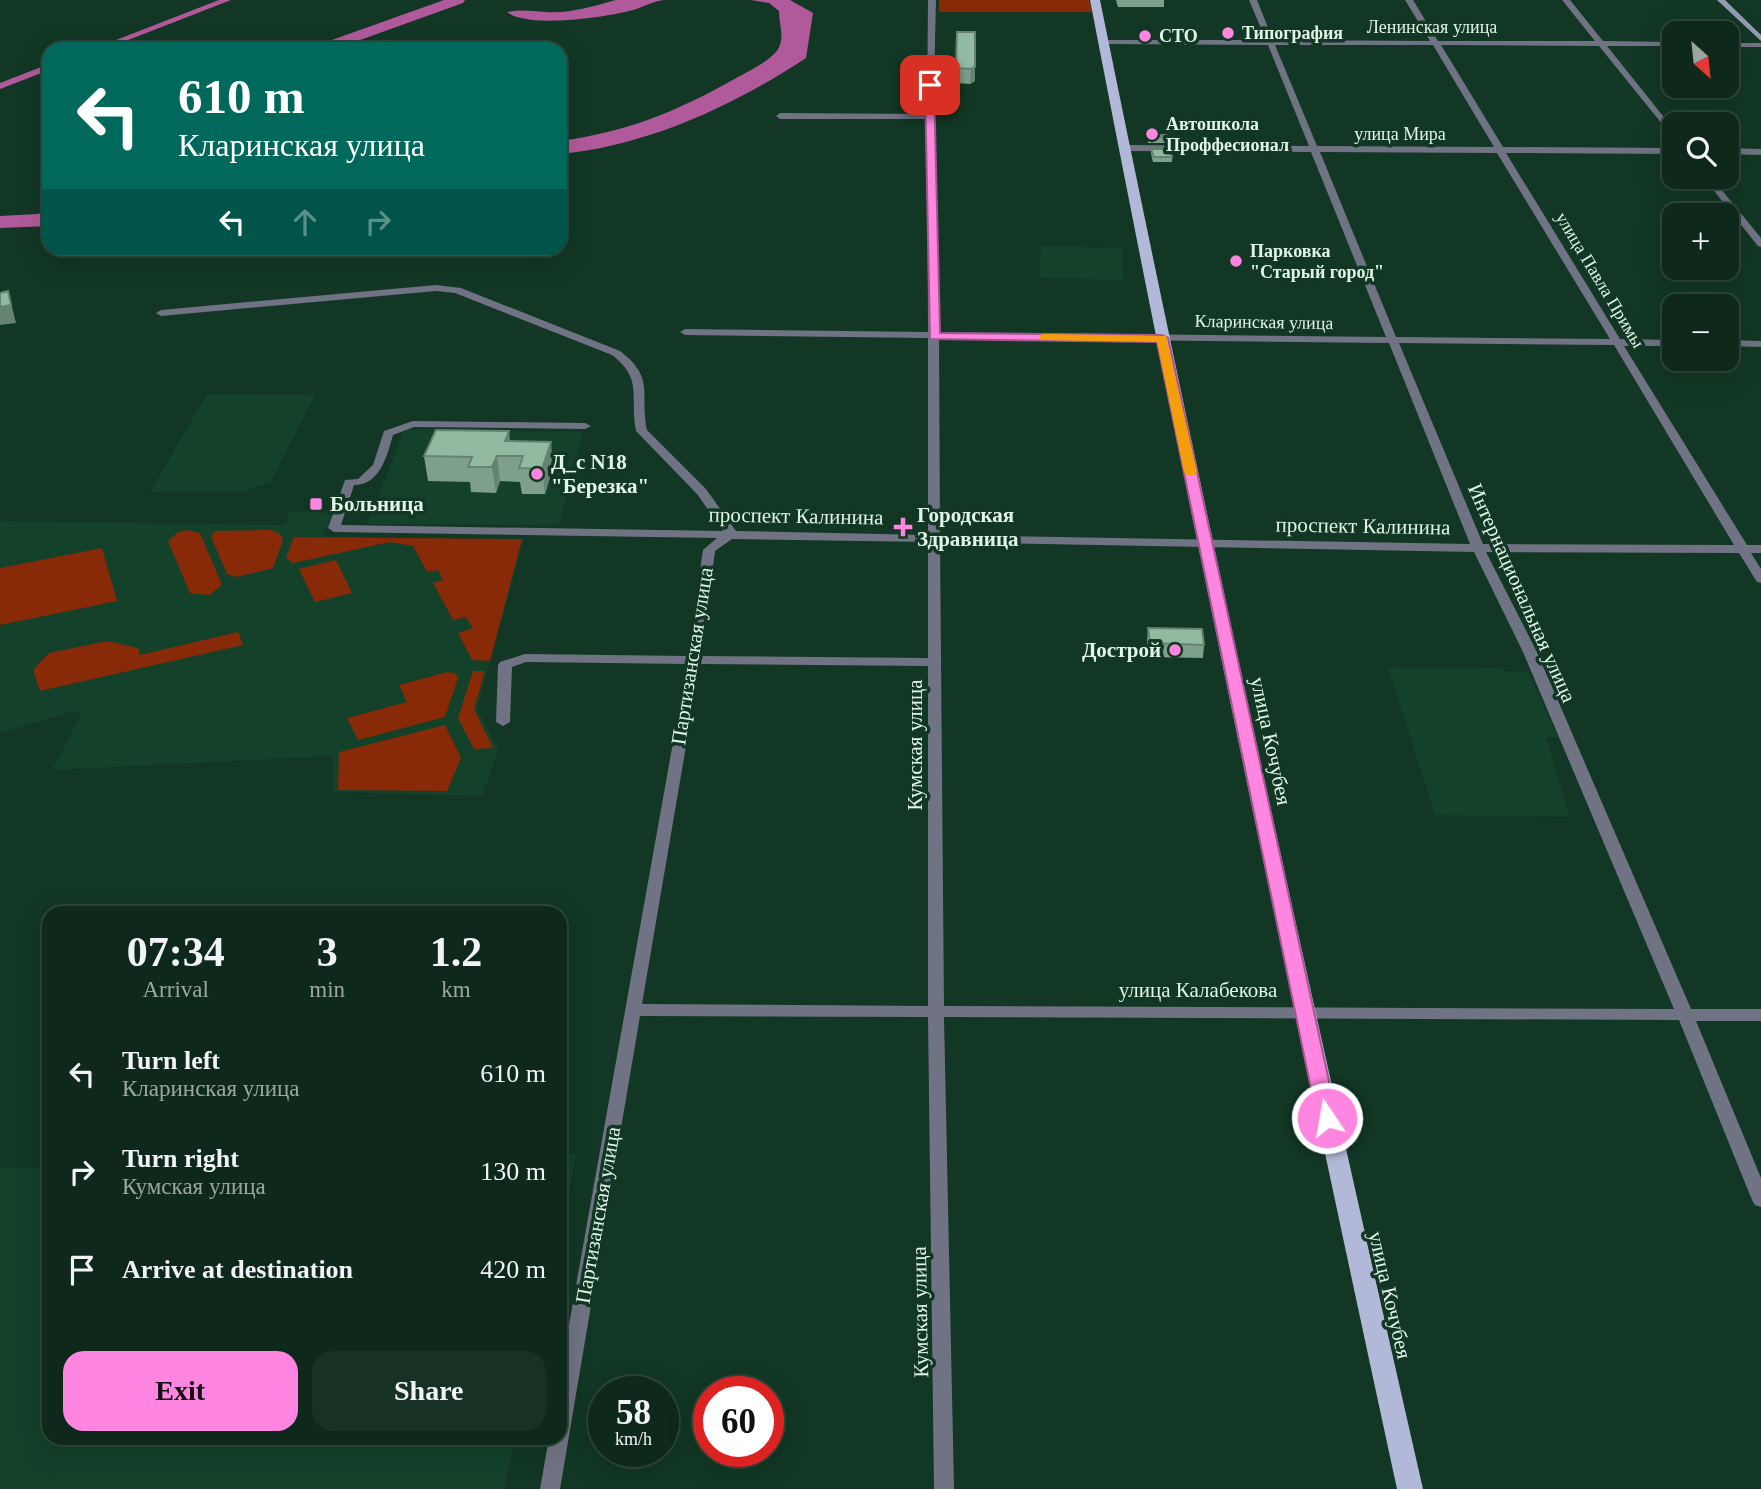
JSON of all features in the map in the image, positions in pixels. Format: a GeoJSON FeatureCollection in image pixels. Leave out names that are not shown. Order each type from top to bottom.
{"type":"FeatureCollection","features":[{"type":"Feature","properties":{"kind":"main road","name":"улица Кочубея"},"geometry":{"type":"LineString","coordinates":[[1095,0],[1162,338],[1304,1012],[1410,1489]]}},
{"type":"Feature","properties":{"kind":"street","name":"Кумская улица"},"geometry":{"type":"LineString","coordinates":[[932,0],[930,117],[934,336],[936,1009],[944,1489]]}},
{"type":"Feature","properties":{"kind":"street","name":"Интернациональная улица"},"geometry":{"type":"LineString","coordinates":[[1253,0],[1478,548],[1530,652],[1761,1200]]}},
{"type":"Feature","properties":{"kind":"street","name":"улица Павла Примы"},"geometry":{"type":"LineString","coordinates":[[1409,0],[1761,579]]}},
{"type":"Feature","properties":{"kind":"street"},"geometry":{"type":"LineString","coordinates":[[1566,0],[1662,120]]}},
{"type":"Feature","properties":{"kind":"street"},"geometry":{"type":"LineString","coordinates":[[1721,0],[1761,39]]}},
{"type":"Feature","properties":{"kind":"street","name":"Ленинская улица"},"geometry":{"type":"LineString","coordinates":[[1105,42],[1662,44]]}},
{"type":"Feature","properties":{"kind":"street"},"geometry":{"type":"LineString","coordinates":[[1740,45],[1761,45]]}},
{"type":"Feature","properties":{"kind":"street"},"geometry":{"type":"LineString","coordinates":[[780,116],[930,117]]}},
{"type":"Feature","properties":{"kind":"street","name":"улица Мира"},"geometry":{"type":"LineString","coordinates":[[1124,148],[1662,151]]}},
{"type":"Feature","properties":{"kind":"street"},"geometry":{"type":"LineString","coordinates":[[1739,151],[1761,152]]}},
{"type":"Feature","properties":{"kind":"street"},"geometry":{"type":"LineString","coordinates":[[1717,189],[1761,244]]}},
{"type":"Feature","properties":{"kind":"street"},"geometry":{"type":"LineString","coordinates":[[160,313],[436,288],[457,290],[616,354],[634,365],[639,375],[638,419],[642,431],[718,508],[731,534]]}},
{"type":"Feature","properties":{"kind":"street","name":"Кларинская улица"},"geometry":{"type":"LineString","coordinates":[[685,332],[1662,343]]}},
{"type":"Feature","properties":{"kind":"street"},"geometry":{"type":"LineString","coordinates":[[1739,344],[1761,344]]}},
{"type":"Feature","properties":{"kind":"street","name":"проспект Калинина"},"geometry":{"type":"LineString","coordinates":[[585,426],[413,424],[388,433],[378,467],[361,482],[349,482],[334,528],[1478,548],[1761,549]]}},
{"type":"Feature","properties":{"kind":"street","name":"Партизанская улица"},"geometry":{"type":"LineString","coordinates":[[567,1392],[694,659],[709,550],[731,534]]}},
{"type":"Feature","properties":{"kind":"street"},"geometry":{"type":"LineString","coordinates":[[503,722],[505,665],[525,658],[936,662]]}},
{"type":"Feature","properties":{"kind":"street","name":"улица Калабекова"},"geometry":{"type":"LineString","coordinates":[[634,1010],[936,1009],[1761,1015]]}},
{"type":"Feature","properties":{"kind":"street"},"geometry":{"type":"LineString","coordinates":[[550,1489],[558,1445]]}},
{"type":"Feature","properties":{"kind":"shaded area"},"geometry":{"type":"Polygon","coordinates":[[[616,0],[665,0],[621,13],[568,20],[532,20],[507,12],[563,12],[616,0]]]}},
{"type":"Feature","properties":{"kind":"shaded area"},"geometry":{"type":"Polygon","coordinates":[[[751,0],[790,0],[813,13],[806,58],[749,92],[688,121],[625,142],[567,153],[567,140],[649,120],[689,103],[755,68],[776,52],[781,43],[779,11],[769,3],[751,0]]]}},
{"type":"Feature","properties":{"kind":"shaded area"},"geometry":{"type":"Polygon","coordinates":[[[939,0],[1089,0],[1092,12],[939,12],[939,0]]]}},
{"type":"Feature","properties":{"kind":"shaded area"},"geometry":{"type":"Polygon","coordinates":[[[42,212],[42,226],[0,228],[0,216],[42,212]]]}},
{"type":"Feature","properties":{"kind":"shaded area"},"geometry":{"type":"Polygon","coordinates":[[[1041,246],[1122,248],[1123,280],[1039,278],[1041,246]]]}},
{"type":"Feature","properties":{"kind":"shaded area"},"geometry":{"type":"Polygon","coordinates":[[[207,394],[315,395],[271,482],[243,492],[150,492],[207,394]]]}},
{"type":"Feature","properties":{"kind":"shaded area"},"geometry":{"type":"Polygon","coordinates":[[[405,429],[583,432],[559,525],[367,524],[405,429]]]}},
{"type":"Feature","properties":{"kind":"shaded area"},"geometry":{"type":"Polygon","coordinates":[[[290,512],[322,512],[332,515],[323,536],[524,540],[477,709],[499,750],[482,796],[333,792],[333,756],[52,770],[82,713],[74,711],[0,733],[0,521],[284,525],[290,512]]]}},
{"type":"Feature","properties":{"kind":"shaded area"},"geometry":{"type":"Polygon","coordinates":[[[187,530],[200,533],[222,585],[209,595],[190,593],[168,541],[178,532],[187,530]]]}},
{"type":"Feature","properties":{"kind":"shaded area"},"geometry":{"type":"Polygon","coordinates":[[[271,530],[280,534],[283,540],[273,568],[237,577],[227,574],[211,537],[215,531],[271,530]]]}},
{"type":"Feature","properties":{"kind":"shaded area"},"geometry":{"type":"Polygon","coordinates":[[[294,537],[522,539],[490,661],[472,660],[458,633],[473,628],[466,617],[453,620],[433,583],[443,580],[438,570],[427,572],[413,546],[390,542],[293,563],[286,558],[294,537]]]}},
{"type":"Feature","properties":{"kind":"shaded area"},"geometry":{"type":"Polygon","coordinates":[[[102,548],[117,601],[0,625],[0,568],[102,548]]]}},
{"type":"Feature","properties":{"kind":"shaded area"},"geometry":{"type":"Polygon","coordinates":[[[336,560],[352,593],[315,602],[299,569],[336,560]]]}},
{"type":"Feature","properties":{"kind":"shaded area"},"geometry":{"type":"Polygon","coordinates":[[[238,632],[243,645],[40,691],[33,670],[49,653],[107,641],[138,648],[140,655],[238,632]]]}},
{"type":"Feature","properties":{"kind":"shaded area"},"geometry":{"type":"Polygon","coordinates":[[[1388,667],[1501,668],[1503,671],[1528,672],[1558,737],[1546,738],[1570,817],[1435,815],[1388,667]]]}},
{"type":"Feature","properties":{"kind":"shaded area"},"geometry":{"type":"Polygon","coordinates":[[[473,671],[485,671],[474,709],[493,748],[474,749],[458,718],[473,671]]]}},
{"type":"Feature","properties":{"kind":"shaded area"},"geometry":{"type":"Polygon","coordinates":[[[447,672],[455,673],[458,678],[445,717],[358,740],[347,718],[407,702],[399,685],[447,672]]]}},
{"type":"Feature","properties":{"kind":"shaded area"},"geometry":{"type":"Polygon","coordinates":[[[445,725],[461,758],[447,791],[338,790],[339,752],[445,725]]]}},
{"type":"Feature","properties":{"kind":"shaded area"},"geometry":{"type":"Polygon","coordinates":[[[577,1153],[567,1199],[567,1154],[577,1153]]]}},
{"type":"Feature","properties":{"kind":"shaded area"},"geometry":{"type":"Polygon","coordinates":[[[42,1167],[42,1445],[514,1445],[504,1489],[0,1489],[0,1168],[42,1167]]]}},
{"type":"Feature","properties":{"kind":"building"},"geometry":{"type":"Polygon","coordinates":[[[957,32],[975,32],[975,67],[971,69],[956,68],[957,32]]]}},
{"type":"Feature","properties":{"kind":"building"},"geometry":{"type":"Polygon","coordinates":[[[1167,135],[1168,137],[1148,137],[1167,135]]]}},
{"type":"Feature","properties":{"kind":"building"},"geometry":{"type":"Polygon","coordinates":[[[1151,149],[1170,149],[1172,157],[1154,157],[1151,149]]]}},
{"type":"Feature","properties":{"kind":"building"},"geometry":{"type":"Polygon","coordinates":[[[8,291],[11,305],[0,307],[0,293],[8,291]]]}},
{"type":"Feature","properties":{"kind":"building"},"geometry":{"type":"Polygon","coordinates":[[[436,430],[509,431],[505,441],[551,442],[542,469],[519,468],[523,456],[497,456],[492,467],[468,467],[472,457],[424,456],[436,430]]]}},
{"type":"Feature","properties":{"kind":"building"},"geometry":{"type":"Polygon","coordinates":[[[1148,628],[1202,629],[1204,645],[1150,643],[1148,628]]]}},
{"type":"Feature","properties":{"kind":"waterway"},"geometry":{"type":"LineString","coordinates":[[116,42],[227,0]]}},
{"type":"Feature","properties":{"kind":"waterway"},"geometry":{"type":"LineString","coordinates":[[340,42],[458,0]]}},
{"type":"Feature","properties":{"kind":"waterway"},"geometry":{"type":"LineString","coordinates":[[0,86],[42,70]]}},
{"type":"Feature","properties":{"kind":"slow traffic"},"geometry":{"type":"LineString","coordinates":[[1044,337],[1162,338],[1190,472]]}},
{"type":"Feature","properties":{"kind":"place","name":"Типография"},"geometry":{"type":"Point","coordinates":[1228,33]}},
{"type":"Feature","properties":{"kind":"place","name":"СТО"},"geometry":{"type":"Point","coordinates":[1145,36]}},
{"type":"Feature","properties":{"kind":"place","name":"Автошкола Проффесионал"},"geometry":{"type":"Point","coordinates":[1152,134]}},
{"type":"Feature","properties":{"kind":"place","name":"Парковка \"Старый город\""},"geometry":{"type":"Point","coordinates":[1236,261]}},
{"type":"Feature","properties":{"kind":"place","name":"Д_с N18 \"Березка\""},"geometry":{"type":"Point","coordinates":[537,474]}},
{"type":"Feature","properties":{"kind":"place","name":"Больница"},"geometry":{"type":"Point","coordinates":[316,504]}},
{"type":"Feature","properties":{"kind":"place","name":"Городская Здравница"},"geometry":{"type":"Point","coordinates":[903,527]}},
{"type":"Feature","properties":{"kind":"place","name":"Дострой"},"geometry":{"type":"Point","coordinates":[1175,650]}},
{"type":"Feature","properties":{"kind":"route"},"geometry":{"type":"LineString","coordinates":[[930,85],[934,336],[1162,338],[1327,1118]]}}]}
